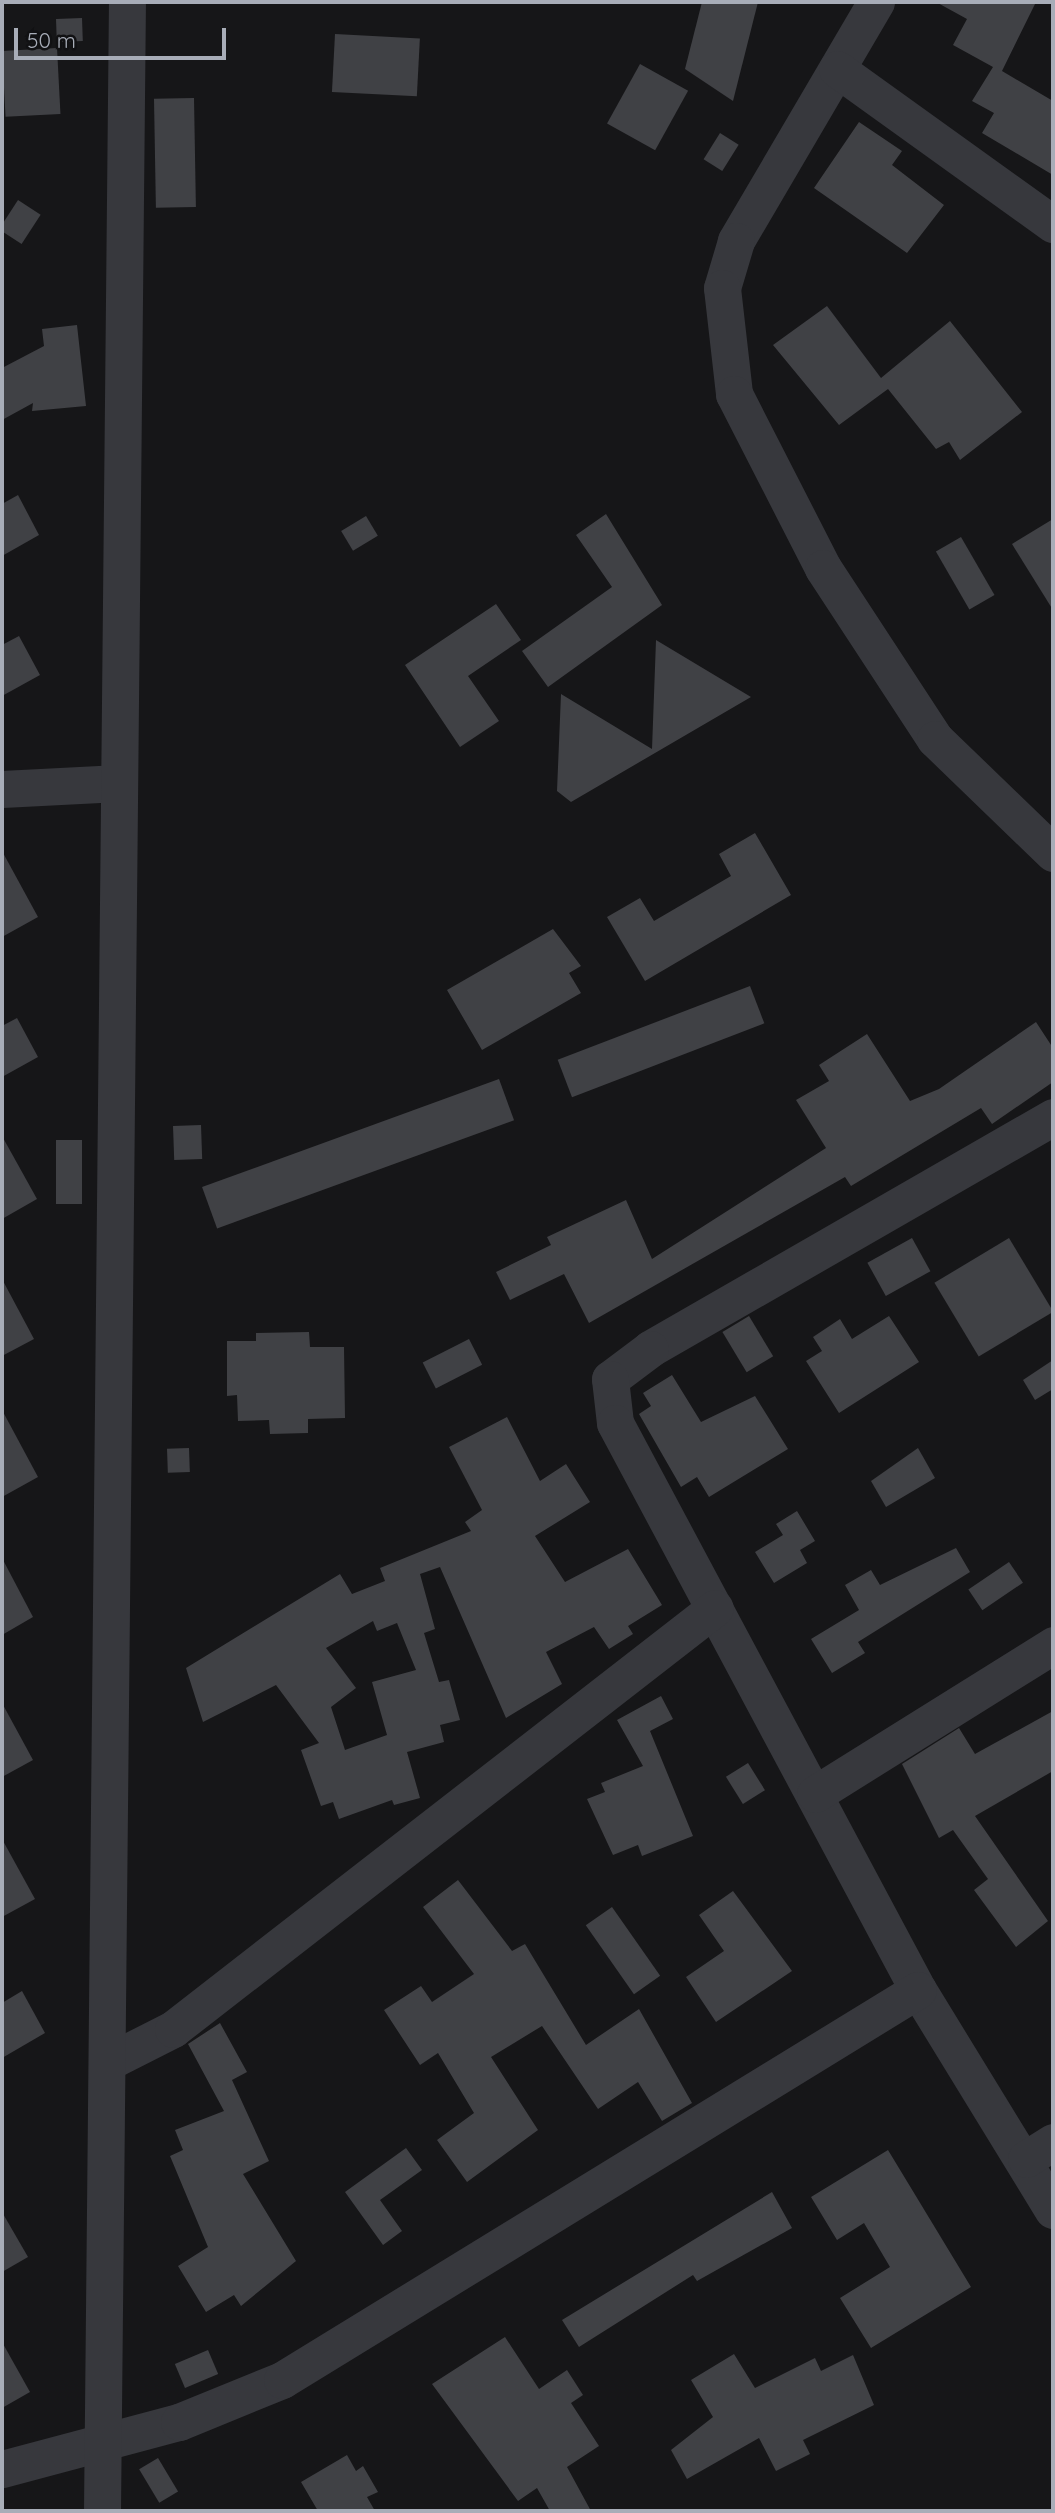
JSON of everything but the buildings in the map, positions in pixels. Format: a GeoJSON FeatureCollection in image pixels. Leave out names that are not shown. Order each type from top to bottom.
{"type":"FeatureCollection","features":[{"type":"Feature","properties":{"kind":"street"},"geometry":{"type":"LineString","coordinates":[[102,2511],[127,2]]}},
{"type":"Feature","properties":{"kind":"street"},"geometry":{"type":"LineString","coordinates":[[876,2],[736,241],[722,288],[734,394],[823,568],[935,739],[1053,853]]}},
{"type":"Feature","properties":{"kind":"street"},"geometry":{"type":"LineString","coordinates":[[837,69],[1053,225]]}},
{"type":"Feature","properties":{"kind":"street"},"geometry":{"type":"LineString","coordinates":[[2,789],[119,783]]}},
{"type":"Feature","properties":{"kind":"street"},"geometry":{"type":"LineString","coordinates":[[1053,1117],[650,1349],[610,1379],[615,1423],[918,1990],[1039,2150],[1053,2210]]}},
{"type":"Feature","properties":{"kind":"street"},"geometry":{"type":"LineString","coordinates":[[108,2062],[173,2029],[715,1608]]}},
{"type":"Feature","properties":{"kind":"street"},"geometry":{"type":"LineString","coordinates":[[815,1794],[1053,1645]]}},
{"type":"Feature","properties":{"kind":"street"},"geometry":{"type":"LineString","coordinates":[[2,2469],[103,2440],[179,2422],[282,2380],[918,1990]]}}]}
